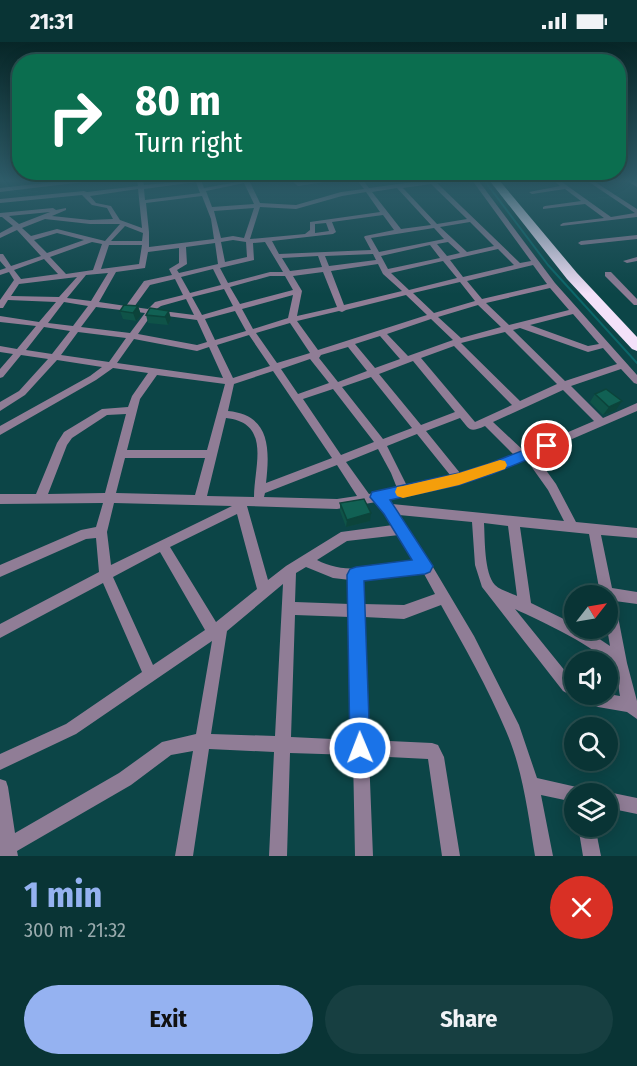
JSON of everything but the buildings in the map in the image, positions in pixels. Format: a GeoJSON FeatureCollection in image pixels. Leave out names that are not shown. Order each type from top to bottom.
{"type":"FeatureCollection","features":[{"type":"Feature","properties":{"kind":"highway"},"geometry":{"type":"LineString","coordinates":[[525,218],[572,276],[637,346]]}},
{"type":"Feature","properties":{"kind":"highway"},"geometry":{"type":"LineString","coordinates":[[533,218],[637,334]]}},
{"type":"Feature","properties":{"kind":"street"},"geometry":{"type":"LineString","coordinates":[[5,218],[18,227],[64,276]]}},
{"type":"Feature","properties":{"kind":"street"},"geometry":{"type":"LineString","coordinates":[[0,236],[42,218]]}},
{"type":"Feature","properties":{"kind":"street"},"geometry":{"type":"LineString","coordinates":[[54,218],[90,222],[121,222],[147,232]]}},
{"type":"Feature","properties":{"kind":"street"},"geometry":{"type":"LineString","coordinates":[[118,218],[121,222]]}},
{"type":"Feature","properties":{"kind":"street"},"geometry":{"type":"LineString","coordinates":[[17,282],[142,266],[147,232],[145,218]]}},
{"type":"Feature","properties":{"kind":"street"},"geometry":{"type":"LineString","coordinates":[[214,218],[218,240],[218,265],[226,286],[251,332],[339,460],[372,498],[389,509],[444,597],[514,730],[531,785],[544,856]]}},
{"type":"Feature","properties":{"kind":"street"},"geometry":{"type":"LineString","coordinates":[[129,308],[144,284],[251,258],[247,241],[251,218]]}},
{"type":"Feature","properties":{"kind":"street"},"geometry":{"type":"LineString","coordinates":[[307,236],[313,231],[308,218]]}},
{"type":"Feature","properties":{"kind":"street"},"geometry":{"type":"LineString","coordinates":[[313,218],[328,221],[349,218]]}},
{"type":"Feature","properties":{"kind":"street"},"geometry":{"type":"LineString","coordinates":[[388,218],[399,232]]}},
{"type":"Feature","properties":{"kind":"street"},"geometry":{"type":"LineString","coordinates":[[499,218],[574,311],[637,381]]}},
{"type":"Feature","properties":{"kind":"street"},"geometry":{"type":"LineString","coordinates":[[563,225],[615,218]]}},
{"type":"Feature","properties":{"kind":"street"},"geometry":{"type":"LineString","coordinates":[[429,219],[450,223]]}},
{"type":"Feature","properties":{"kind":"street"},"geometry":{"type":"LineString","coordinates":[[429,219],[465,254]]}},
{"type":"Feature","properties":{"kind":"street"},"geometry":{"type":"LineString","coordinates":[[519,266],[471,220],[367,236],[386,272],[433,316],[519,406]]}},
{"type":"Feature","properties":{"kind":"street"},"geometry":{"type":"LineString","coordinates":[[29,239],[57,231],[106,243],[145,247],[233,238],[268,241],[333,232],[328,221]]}},
{"type":"Feature","properties":{"kind":"street"},"geometry":{"type":"LineString","coordinates":[[96,273],[99,256],[121,222]]}},
{"type":"Feature","properties":{"kind":"street"},"geometry":{"type":"LineString","coordinates":[[485,233],[493,232]]}},
{"type":"Feature","properties":{"kind":"street"},"geometry":{"type":"LineString","coordinates":[[581,243],[637,237]]}},
{"type":"Feature","properties":{"kind":"street"},"geometry":{"type":"LineString","coordinates":[[0,273],[47,258],[91,240]]}},
{"type":"Feature","properties":{"kind":"street"},"geometry":{"type":"LineString","coordinates":[[1,429],[93,378],[111,365],[151,310],[158,304],[270,274],[327,269],[449,240]]}},
{"type":"Feature","properties":{"kind":"street"},"geometry":{"type":"LineString","coordinates":[[268,241],[298,291],[292,320],[335,386],[381,444],[397,469],[404,491]]}},
{"type":"Feature","properties":{"kind":"street"},"geometry":{"type":"LineString","coordinates":[[432,243],[480,302],[602,423]]}},
{"type":"Feature","properties":{"kind":"street"},"geometry":{"type":"LineString","coordinates":[[182,245],[183,264],[173,269],[200,318],[230,382],[200,500]]}},
{"type":"Feature","properties":{"kind":"street"},"geometry":{"type":"LineString","coordinates":[[386,272],[500,247]]}},
{"type":"Feature","properties":{"kind":"street"},"geometry":{"type":"LineString","coordinates":[[277,256],[320,253],[377,256]]}},
{"type":"Feature","properties":{"kind":"street"},"geometry":{"type":"LineString","coordinates":[[320,253],[342,310]]}},
{"type":"Feature","properties":{"kind":"street"},"geometry":{"type":"LineString","coordinates":[[0,256],[11,269],[17,282]]}},
{"type":"Feature","properties":{"kind":"street"},"geometry":{"type":"LineString","coordinates":[[627,261],[637,259]]}},
{"type":"Feature","properties":{"kind":"street"},"geometry":{"type":"LineString","coordinates":[[0,319],[132,336],[197,348],[292,320],[342,310],[535,262]]}},
{"type":"Feature","properties":{"kind":"street"},"geometry":{"type":"LineString","coordinates":[[0,407],[22,393],[56,355],[93,304],[113,270]]}},
{"type":"Feature","properties":{"kind":"street"},"geometry":{"type":"LineString","coordinates":[[0,375],[83,274]]}},
{"type":"Feature","properties":{"kind":"street"},"geometry":{"type":"LineString","coordinates":[[608,274],[637,303]]}},
{"type":"Feature","properties":{"kind":"street"},"geometry":{"type":"LineString","coordinates":[[0,306],[17,282]]}},
{"type":"Feature","properties":{"kind":"street"},"geometry":{"type":"LineString","coordinates":[[0,349],[56,355],[153,373],[230,382],[433,316],[552,285]]}},
{"type":"Feature","properties":{"kind":"street"},"geometry":{"type":"LineString","coordinates":[[624,290],[637,288]]}},
{"type":"Feature","properties":{"kind":"street"},"geometry":{"type":"LineString","coordinates":[[7,298],[63,300],[200,318],[298,291]]}},
{"type":"Feature","properties":{"kind":"street"},"geometry":{"type":"LineString","coordinates":[[296,398],[457,342],[574,311]]}},
{"type":"Feature","properties":{"kind":"street"},"geometry":{"type":"LineString","coordinates":[[521,325],[589,349],[605,345]]}},
{"type":"Feature","properties":{"kind":"street"},"geometry":{"type":"LineString","coordinates":[[382,333],[411,358],[473,427],[564,385],[622,365]]}},
{"type":"Feature","properties":{"kind":"street"},"geometry":{"type":"LineString","coordinates":[[527,349],[536,340],[547,335]]}},
{"type":"Feature","properties":{"kind":"street"},"geometry":{"type":"LineString","coordinates":[[350,344],[421,429],[459,479]]}},
{"type":"Feature","properties":{"kind":"street"},"geometry":{"type":"LineString","coordinates":[[150,675],[106,575],[101,532],[135,398],[153,373]]}},
{"type":"Feature","properties":{"kind":"street"},"geometry":{"type":"LineString","coordinates":[[259,496],[336,504],[459,479],[525,455],[637,407]]}},
{"type":"Feature","properties":{"kind":"street"},"geometry":{"type":"LineString","coordinates":[[40,499],[62,443],[68,435],[105,412],[132,410]]}},
{"type":"Feature","properties":{"kind":"street"},"geometry":{"type":"LineString","coordinates":[[0,628],[259,496],[339,460],[462,413]]}},
{"type":"Feature","properties":{"kind":"street"},"geometry":{"type":"LineString","coordinates":[[222,414],[243,417],[254,424],[262,438],[259,496]]}},
{"type":"Feature","properties":{"kind":"street"},"geometry":{"type":"LineString","coordinates":[[486,421],[525,455],[552,487],[573,527]]}},
{"type":"Feature","properties":{"kind":"street"},"geometry":{"type":"LineString","coordinates":[[121,454],[212,454]]}},
{"type":"Feature","properties":{"kind":"street"},"geometry":{"type":"LineString","coordinates":[[0,499],[109,498],[200,500],[242,504]]}},
{"type":"Feature","properties":{"kind":"street"},"geometry":{"type":"LineString","coordinates":[[242,504],[264,590]]}},
{"type":"Feature","properties":{"kind":"street"},"geometry":{"type":"LineString","coordinates":[[389,509],[637,533]]}},
{"type":"Feature","properties":{"kind":"street"},"geometry":{"type":"LineString","coordinates":[[478,518],[482,572],[485,581],[564,681]]}},
{"type":"Feature","properties":{"kind":"street"},"geometry":{"type":"LineString","coordinates":[[513,522],[525,607]]}},
{"type":"Feature","properties":{"kind":"street"},"geometry":{"type":"LineString","coordinates":[[0,762],[71,729],[217,629],[290,570],[345,536],[402,529]]}},
{"type":"Feature","properties":{"kind":"street"},"geometry":{"type":"LineString","coordinates":[[594,529],[605,585]]}},
{"type":"Feature","properties":{"kind":"street"},"geometry":{"type":"LineString","coordinates":[[0,571],[84,534],[101,532]]}},
{"type":"Feature","properties":{"kind":"street"},"geometry":{"type":"LineString","coordinates":[[162,545],[217,629],[184,856]]}},
{"type":"Feature","properties":{"kind":"street"},"geometry":{"type":"LineString","coordinates":[[305,560],[319,570],[356,575],[425,566]]}},
{"type":"Feature","properties":{"kind":"street"},"geometry":{"type":"LineString","coordinates":[[278,856],[290,570]]}},
{"type":"Feature","properties":{"kind":"street"},"geometry":{"type":"LineString","coordinates":[[356,575],[364,856]]}},
{"type":"Feature","properties":{"kind":"street"},"geometry":{"type":"LineString","coordinates":[[491,590],[597,644],[620,663]]}},
{"type":"Feature","properties":{"kind":"street"},"geometry":{"type":"LineString","coordinates":[[288,608],[404,612],[444,597]]}},
{"type":"Feature","properties":{"kind":"street"},"geometry":{"type":"LineString","coordinates":[[618,597],[637,598]]}},
{"type":"Feature","properties":{"kind":"street"},"geometry":{"type":"LineString","coordinates":[[615,639],[627,699],[634,708]]}},
{"type":"Feature","properties":{"kind":"street"},"geometry":{"type":"LineString","coordinates":[[618,704],[634,708]]}},
{"type":"Feature","properties":{"kind":"street"},"geometry":{"type":"LineString","coordinates":[[0,787],[9,851],[125,779],[168,748],[202,741],[434,753],[451,856]]}},
{"type":"Feature","properties":{"kind":"street"},"geometry":{"type":"LineString","coordinates":[[531,785],[564,792]]}},
{"type":"Feature","properties":{"kind":"street"},"geometry":{"type":"LineString","coordinates":[[618,802],[637,806]]}},
{"type":"Feature","properties":{"kind":"street"},"geometry":{"type":"LineString","coordinates":[[588,837],[592,856]]}},
{"type":"Feature","properties":{"kind":"waterway"},"geometry":{"type":"LineString","coordinates":[[513,218],[548,265],[637,363]]}},
{"type":"Feature","properties":{"kind":"slow traffic"},"geometry":{"type":"LineString","coordinates":[[403,492],[459,479],[500,465]]}},
{"type":"Feature","properties":{"kind":"route"},"geometry":{"type":"LineString","coordinates":[[360,748],[356,575],[425,566],[389,509],[378,497],[459,479],[492,469],[547,446]]}}]}
